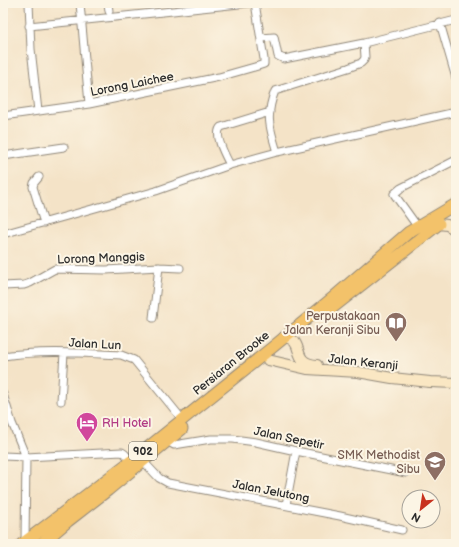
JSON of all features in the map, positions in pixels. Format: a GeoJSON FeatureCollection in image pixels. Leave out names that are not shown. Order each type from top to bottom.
{"type":"FeatureCollection","features":[{"type":"Feature","properties":{"kind":"main road","name":"Persiaran Brooke"},"geometry":{"type":"LineString","coordinates":[[41,544],[268,360],[289,338],[417,226],[456,204]]}},
{"type":"Feature","properties":{"kind":"main road","name":"Persiaran Brooke"},"geometry":{"type":"LineString","coordinates":[[23,543],[182,419],[439,224]]}},
{"type":"Feature","properties":{"kind":"street"},"geometry":{"type":"LineString","coordinates":[[29,3],[38,111]]}},
{"type":"Feature","properties":{"kind":"street"},"geometry":{"type":"LineString","coordinates":[[80,3],[89,104]]}},
{"type":"Feature","properties":{"kind":"street"},"geometry":{"type":"LineString","coordinates":[[30,26],[249,3]]}},
{"type":"Feature","properties":{"kind":"street"},"geometry":{"type":"LineString","coordinates":[[255,3],[261,38],[274,37],[278,56],[284,59],[364,43],[456,20]]}},
{"type":"Feature","properties":{"kind":"street"},"geometry":{"type":"LineString","coordinates":[[440,23],[456,78]]}},
{"type":"Feature","properties":{"kind":"street","name":"Lorong Laichee"},"geometry":{"type":"LineString","coordinates":[[3,116],[89,104],[219,77],[264,64],[261,38]]}},
{"type":"Feature","properties":{"kind":"street"},"geometry":{"type":"LineString","coordinates":[[277,152],[269,123],[270,112],[276,90],[348,68],[364,60],[364,43]]}},
{"type":"Feature","properties":{"kind":"street"},"geometry":{"type":"LineString","coordinates":[[230,166],[219,140],[218,130],[221,127],[270,112]]}},
{"type":"Feature","properties":{"kind":"street"},"geometry":{"type":"LineString","coordinates":[[3,234],[156,191],[277,152],[456,112]]}},
{"type":"Feature","properties":{"kind":"street"},"geometry":{"type":"LineString","coordinates":[[3,156],[64,147]]}},
{"type":"Feature","properties":{"kind":"street"},"geometry":{"type":"LineString","coordinates":[[417,226],[394,194],[401,188],[456,160]]}},
{"type":"Feature","properties":{"kind":"street"},"geometry":{"type":"LineString","coordinates":[[39,177],[34,183],[33,188],[44,223]]}},
{"type":"Feature","properties":{"kind":"street"},"geometry":{"type":"LineString","coordinates":[[439,224],[447,225],[456,230]]}},
{"type":"Feature","properties":{"kind":"street"},"geometry":{"type":"LineString","coordinates":[[153,318],[159,267]]}},
{"type":"Feature","properties":{"kind":"street","name":"Lorong Manggis"},"geometry":{"type":"LineString","coordinates":[[3,286],[24,285],[55,269],[106,270],[159,267],[180,268]]}},
{"type":"Feature","properties":{"kind":"street"},"geometry":{"type":"LineString","coordinates":[[289,338],[296,343],[300,357],[294,367]]}},
{"type":"Feature","properties":{"kind":"street","name":"Jalan Lun"},"geometry":{"type":"LineString","coordinates":[[3,356],[37,353],[121,355],[134,360],[182,419]]}},
{"type":"Feature","properties":{"kind":"street"},"geometry":{"type":"LineString","coordinates":[[61,401],[64,353]]}},
{"type":"Feature","properties":{"kind":"street","name":"Jalan Keranji"},"geometry":{"type":"LineString","coordinates":[[300,357],[309,364],[351,366],[435,377],[456,378]]}},
{"type":"Feature","properties":{"kind":"street","name":"Jalan Keranji"},"geometry":{"type":"LineString","coordinates":[[268,360],[307,369],[358,372],[423,382],[456,378]]}},
{"type":"Feature","properties":{"kind":"street"},"geometry":{"type":"LineString","coordinates":[[3,394],[12,423],[26,457],[23,543]]}},
{"type":"Feature","properties":{"kind":"street","name":"Jalan Sepetir"},"geometry":{"type":"LineString","coordinates":[[167,441],[174,445],[210,439],[233,438],[406,473]]}},
{"type":"Feature","properties":{"kind":"street"},"geometry":{"type":"LineString","coordinates":[[286,505],[296,451]]}},
{"type":"Feature","properties":{"kind":"street"},"geometry":{"type":"LineString","coordinates":[[3,456],[26,457],[122,452],[126,454],[130,461]]}},
{"type":"Feature","properties":{"kind":"street","name":"Jalan Jelutong"},"geometry":{"type":"LineString","coordinates":[[143,461],[159,478],[168,483],[286,505],[402,530]]}},
{"type":"Feature","properties":{"kind":"place","name":"Perpustakaan Jalan Keranji Sibu"},"geometry":{"type":"Point","coordinates":[396,342]}},
{"type":"Feature","properties":{"kind":"place","name":"RH Hotel"},"geometry":{"type":"Point","coordinates":[87,442]}},
{"type":"Feature","properties":{"kind":"place","name":"SMK Methodist Sibu"},"geometry":{"type":"Point","coordinates":[435,482]}}]}
